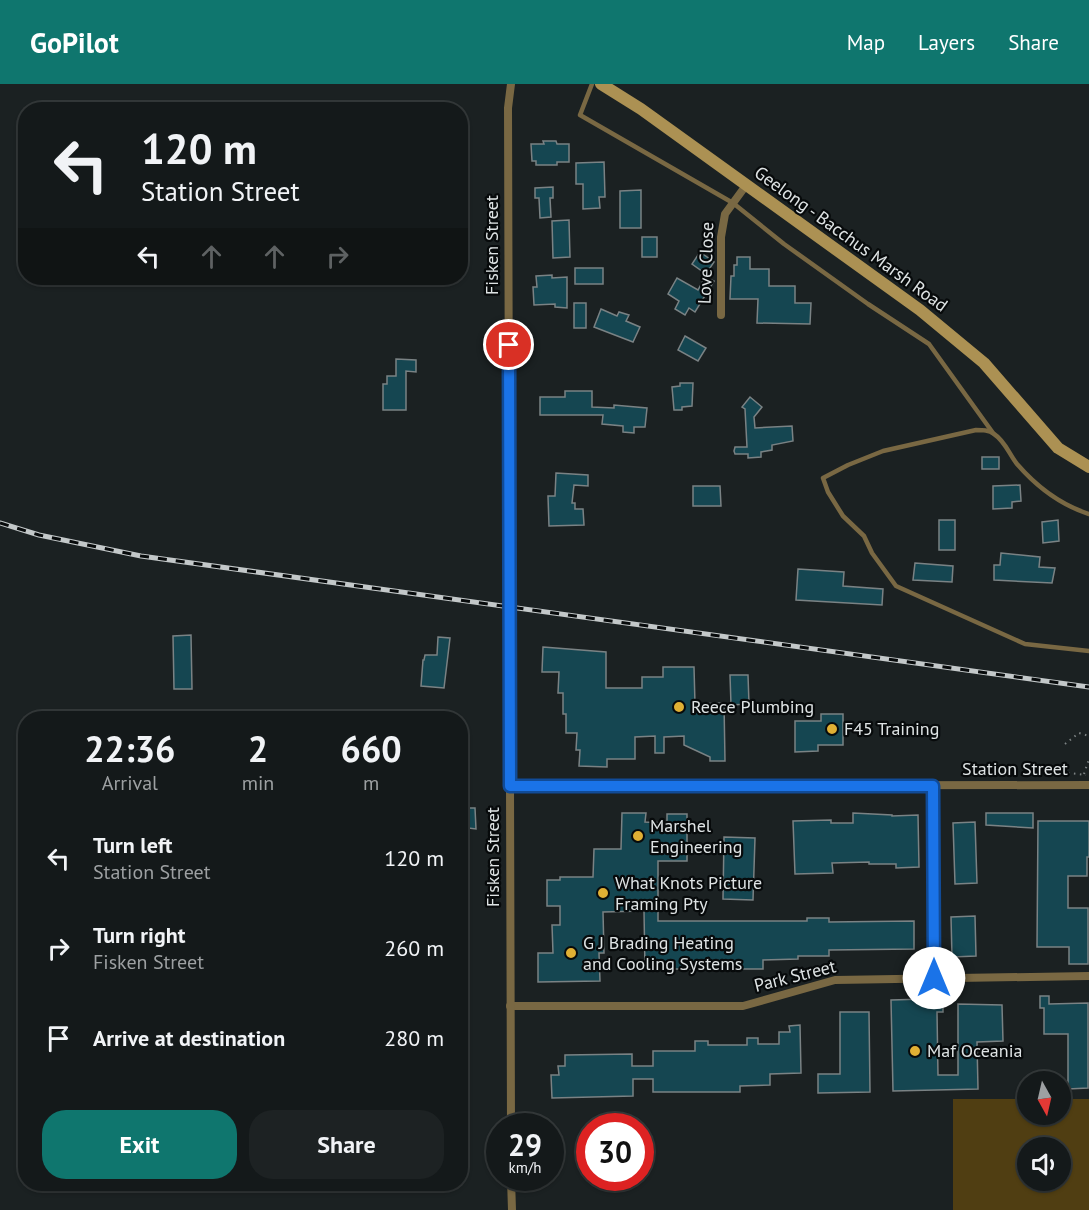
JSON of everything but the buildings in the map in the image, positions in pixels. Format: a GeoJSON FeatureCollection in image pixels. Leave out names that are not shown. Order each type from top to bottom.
{"type":"FeatureCollection","features":[{"type":"Feature","properties":{"kind":"main road","name":"Geelong - Bacchus Marsh Road"},"geometry":{"type":"LineString","coordinates":[[601,84],[641,109],[747,184],[920,310],[984,363],[1058,448],[1089,467]]}},
{"type":"Feature","properties":{"kind":"street","name":"Fisken Street"},"geometry":{"type":"LineString","coordinates":[[511,84],[508,108],[511,1113]]}},
{"type":"Feature","properties":{"kind":"street","name":"Love Close"},"geometry":{"type":"LineString","coordinates":[[721,315],[721,237],[725,214],[747,184]]}},
{"type":"Feature","properties":{"kind":"street","name":"Station Street"},"geometry":{"type":"LineString","coordinates":[[510,786],[1089,786]]}},
{"type":"Feature","properties":{"kind":"street"},"geometry":{"type":"LineString","coordinates":[[933,786],[934,978]]}},
{"type":"Feature","properties":{"kind":"street","name":"Park Street"},"geometry":{"type":"LineString","coordinates":[[510,1006],[743,1006],[836,980],[1089,976]]}},
{"type":"Feature","properties":{"kind":"street"},"geometry":{"type":"LineString","coordinates":[[511,1191],[512,1210]]}},
{"type":"Feature","properties":{"kind":"lane"},"geometry":{"type":"LineString","coordinates":[[592,84],[580,115],[733,203],[868,304],[929,344],[1017,464],[1059,501],[1089,514]]}},
{"type":"Feature","properties":{"kind":"lane"},"geometry":{"type":"LineString","coordinates":[[993,433],[976,430],[883,451],[848,465],[824,478],[828,492],[843,516],[864,536],[872,553],[896,586],[1025,644],[1089,651]]}},
{"type":"Feature","properties":{"kind":"path"},"geometry":{"type":"LineString","coordinates":[[1065,744],[1079,733],[1089,736]]}},
{"type":"Feature","properties":{"kind":"path"},"geometry":{"type":"LineString","coordinates":[[1083,774],[1089,759]]}},
{"type":"Feature","properties":{"kind":"path"},"geometry":{"type":"LineString","coordinates":[[1062,772],[1089,775]]}},
{"type":"Feature","properties":{"kind":"shaded area"},"geometry":{"type":"Polygon","coordinates":[[[953,1099],[1017,1099],[1017,1125],[1071,1125],[1071,1099],[1089,1099],[1089,1210],[953,1210],[953,1099]]]}},
{"type":"Feature","properties":{"kind":"railway"},"geometry":{"type":"LineString","coordinates":[[0,523],[39,535],[141,556],[1089,687]]}},
{"type":"Feature","properties":{"kind":"place","name":"Reece Plumbing"},"geometry":{"type":"Point","coordinates":[679,707]}},
{"type":"Feature","properties":{"kind":"place","name":"F45 Training"},"geometry":{"type":"Point","coordinates":[832,729]}},
{"type":"Feature","properties":{"kind":"place","name":"Marshel Engineering"},"geometry":{"type":"Point","coordinates":[638,836]}},
{"type":"Feature","properties":{"kind":"place","name":"What Knots Picture Framing Pty"},"geometry":{"type":"Point","coordinates":[603,893]}},
{"type":"Feature","properties":{"kind":"place","name":"G J Brading Heating and Cooling Systems"},"geometry":{"type":"Point","coordinates":[571,953]}},
{"type":"Feature","properties":{"kind":"place","name":"Maf Oceania"},"geometry":{"type":"Point","coordinates":[915,1051]}},
{"type":"Feature","properties":{"kind":"route"},"geometry":{"type":"LineString","coordinates":[[509,345],[510,786],[933,786],[934,978]]}}]}
